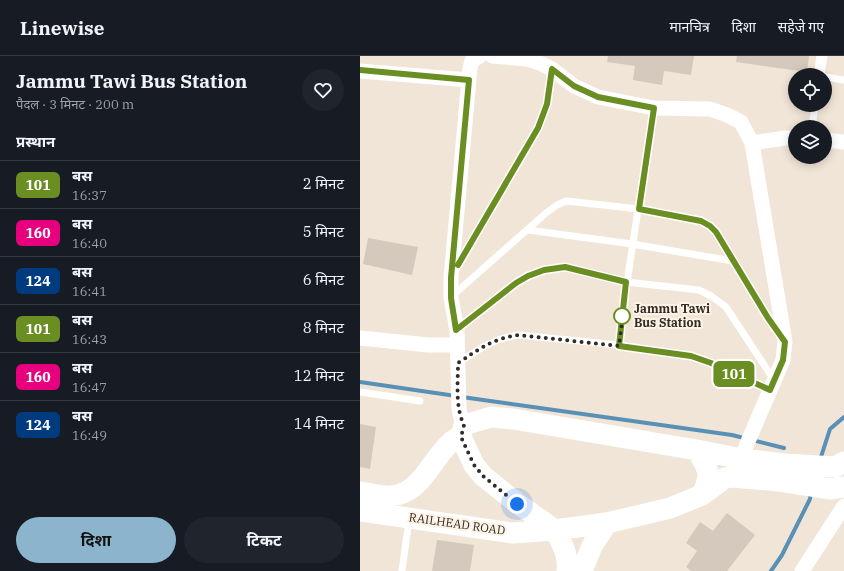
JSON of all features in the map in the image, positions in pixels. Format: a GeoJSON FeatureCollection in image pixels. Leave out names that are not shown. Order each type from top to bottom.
{"type":"FeatureCollection","features":[{"type":"Feature","properties":{"kind":"main road"},"geometry":{"type":"LineString","coordinates":[[461,423],[491,417],[513,419],[697,450],[837,488]]}},
{"type":"Feature","properties":{"kind":"main road"},"geometry":{"type":"LineString","coordinates":[[360,492],[390,496],[401,494],[410,489],[424,477],[451,442],[461,423]]}},
{"type":"Feature","properties":{"kind":"main road"},"geometry":{"type":"LineString","coordinates":[[461,423],[474,465],[483,476],[517,504],[555,530],[566,551],[568,566],[567,571]]}},
{"type":"Feature","properties":{"kind":"main road"},"geometry":{"type":"LineString","coordinates":[[697,450],[708,470],[708,481],[702,496]]}},
{"type":"Feature","properties":{"kind":"main road","name":"RAILHEAD ROAD"},"geometry":{"type":"LineString","coordinates":[[360,511],[512,533],[555,530],[607,523],[670,508],[702,496],[721,481],[740,462]]}},
{"type":"Feature","properties":{"kind":"main road"},"geometry":{"type":"LineString","coordinates":[[782,472],[840,464]]}},
{"type":"Feature","properties":{"kind":"main road"},"geometry":{"type":"LineString","coordinates":[[582,571],[592,546],[607,523]]}},
{"type":"Feature","properties":{"kind":"street"},"geometry":{"type":"LineString","coordinates":[[461,423],[456,330],[451,298],[451,278],[470,68],[472,61],[480,56]]}},
{"type":"Feature","properties":{"kind":"street"},"geometry":{"type":"LineString","coordinates":[[492,56],[527,59],[542,64],[552,69],[574,86],[598,97],[654,108],[710,109],[741,122],[752,143],[785,342],[783,360],[740,462]]}},
{"type":"Feature","properties":{"kind":"street"},"geometry":{"type":"LineString","coordinates":[[820,68],[822,56]]}},
{"type":"Feature","properties":{"kind":"street"},"geometry":{"type":"LineString","coordinates":[[360,70],[469,80]]}},
{"type":"Feature","properties":{"kind":"street"},"geometry":{"type":"LineString","coordinates":[[752,143],[788,138]]}},
{"type":"Feature","properties":{"kind":"street"},"geometry":{"type":"LineString","coordinates":[[832,141],[844,142]]}},
{"type":"Feature","properties":{"kind":"street"},"geometry":{"type":"LineString","coordinates":[[360,338],[428,345],[457,345]]}},
{"type":"Feature","properties":{"kind":"street"},"geometry":{"type":"LineString","coordinates":[[802,571],[844,506]]}},
{"type":"Feature","properties":{"kind":"lane"},"geometry":{"type":"LineString","coordinates":[[451,278],[538,128],[547,104],[552,69]]}},
{"type":"Feature","properties":{"kind":"lane"},"geometry":{"type":"LineString","coordinates":[[832,78],[844,80]]}},
{"type":"Feature","properties":{"kind":"lane"},"geometry":{"type":"LineString","coordinates":[[619,346],[626,282],[639,209],[654,108]]}},
{"type":"Feature","properties":{"kind":"lane"},"geometry":{"type":"LineString","coordinates":[[451,298],[557,205],[566,201],[639,209],[701,221],[710,226],[716,232],[768,318],[785,342]]}},
{"type":"Feature","properties":{"kind":"lane"},"geometry":{"type":"LineString","coordinates":[[528,230],[632,244],[733,261]]}},
{"type":"Feature","properties":{"kind":"lane"},"geometry":{"type":"LineString","coordinates":[[456,330],[516,283],[528,276],[544,270],[565,267],[626,282],[699,290],[711,296],[726,307],[772,386]]}},
{"type":"Feature","properties":{"kind":"lane"},"geometry":{"type":"LineString","coordinates":[[458,366],[489,342],[504,337],[518,335],[619,346],[691,356],[772,386]]}},
{"type":"Feature","properties":{"kind":"lane"},"geometry":{"type":"LineString","coordinates":[[360,392],[420,401]]}},
{"type":"Feature","properties":{"kind":"lane"},"geometry":{"type":"LineString","coordinates":[[402,571],[409,517]]}},
{"type":"Feature","properties":{"kind":"building"},"geometry":{"type":"Polygon","coordinates":[[[608,56],[694,56],[691,75],[664,71],[662,85],[633,80],[635,66],[607,62],[608,56]]]}},
{"type":"Feature","properties":{"kind":"building"},"geometry":{"type":"Polygon","coordinates":[[[737,56],[809,56],[808,68],[788,68],[788,69],[736,62],[737,56]]]}},
{"type":"Feature","properties":{"kind":"building"},"geometry":{"type":"Polygon","coordinates":[[[368,238],[418,247],[412,275],[363,264],[368,238]]]}},
{"type":"Feature","properties":{"kind":"building"},"geometry":{"type":"Polygon","coordinates":[[[360,424],[376,427],[370,469],[360,467],[360,424]]]}},
{"type":"Feature","properties":{"kind":"building"},"geometry":{"type":"Polygon","coordinates":[[[727,513],[755,535],[727,571],[691,571],[686,567],[697,551],[686,543],[700,522],[713,531],[727,513]]]}},
{"type":"Feature","properties":{"kind":"building"},"geometry":{"type":"Polygon","coordinates":[[[437,540],[474,545],[470,571],[432,571],[437,540]]]}},
{"type":"Feature","properties":{"kind":"waterway"},"geometry":{"type":"LineString","coordinates":[[360,382],[456,396]]}},
{"type":"Feature","properties":{"kind":"waterway"},"geometry":{"type":"LineString","coordinates":[[462,397],[732,435],[784,448]]}},
{"type":"Feature","properties":{"kind":"waterway"},"geometry":{"type":"LineString","coordinates":[[820,460],[830,429],[844,417]]}},
{"type":"Feature","properties":{"kind":"waterway"},"geometry":{"type":"LineString","coordinates":[[771,571],[782,555],[810,499],[811,492]]}},
{"type":"Feature","properties":{"kind":"bus line","name":"101"},"geometry":{"type":"LineString","coordinates":[[360,70],[469,80],[451,278],[451,298],[456,330],[516,283],[528,276],[544,270],[565,267],[626,282],[619,346],[691,356],[711,363],[770,390],[783,360],[785,342],[768,318],[716,232],[710,226],[701,221],[639,209],[654,108],[598,97],[574,86],[552,69],[547,104],[538,128],[458,265]]}},
{"type":"Feature","properties":{"kind":"place","name":"Jammu Tawi Bus Station"},"geometry":{"type":"Point","coordinates":[622,316]}},
{"type":"Feature","properties":{"kind":"route"},"geometry":{"type":"LineString","coordinates":[[517,504],[483,476],[474,465],[465,447],[461,437],[464,425],[459,409],[458,363],[489,342],[504,337],[518,335],[619,346],[623,314],[622,316]]}}]}
